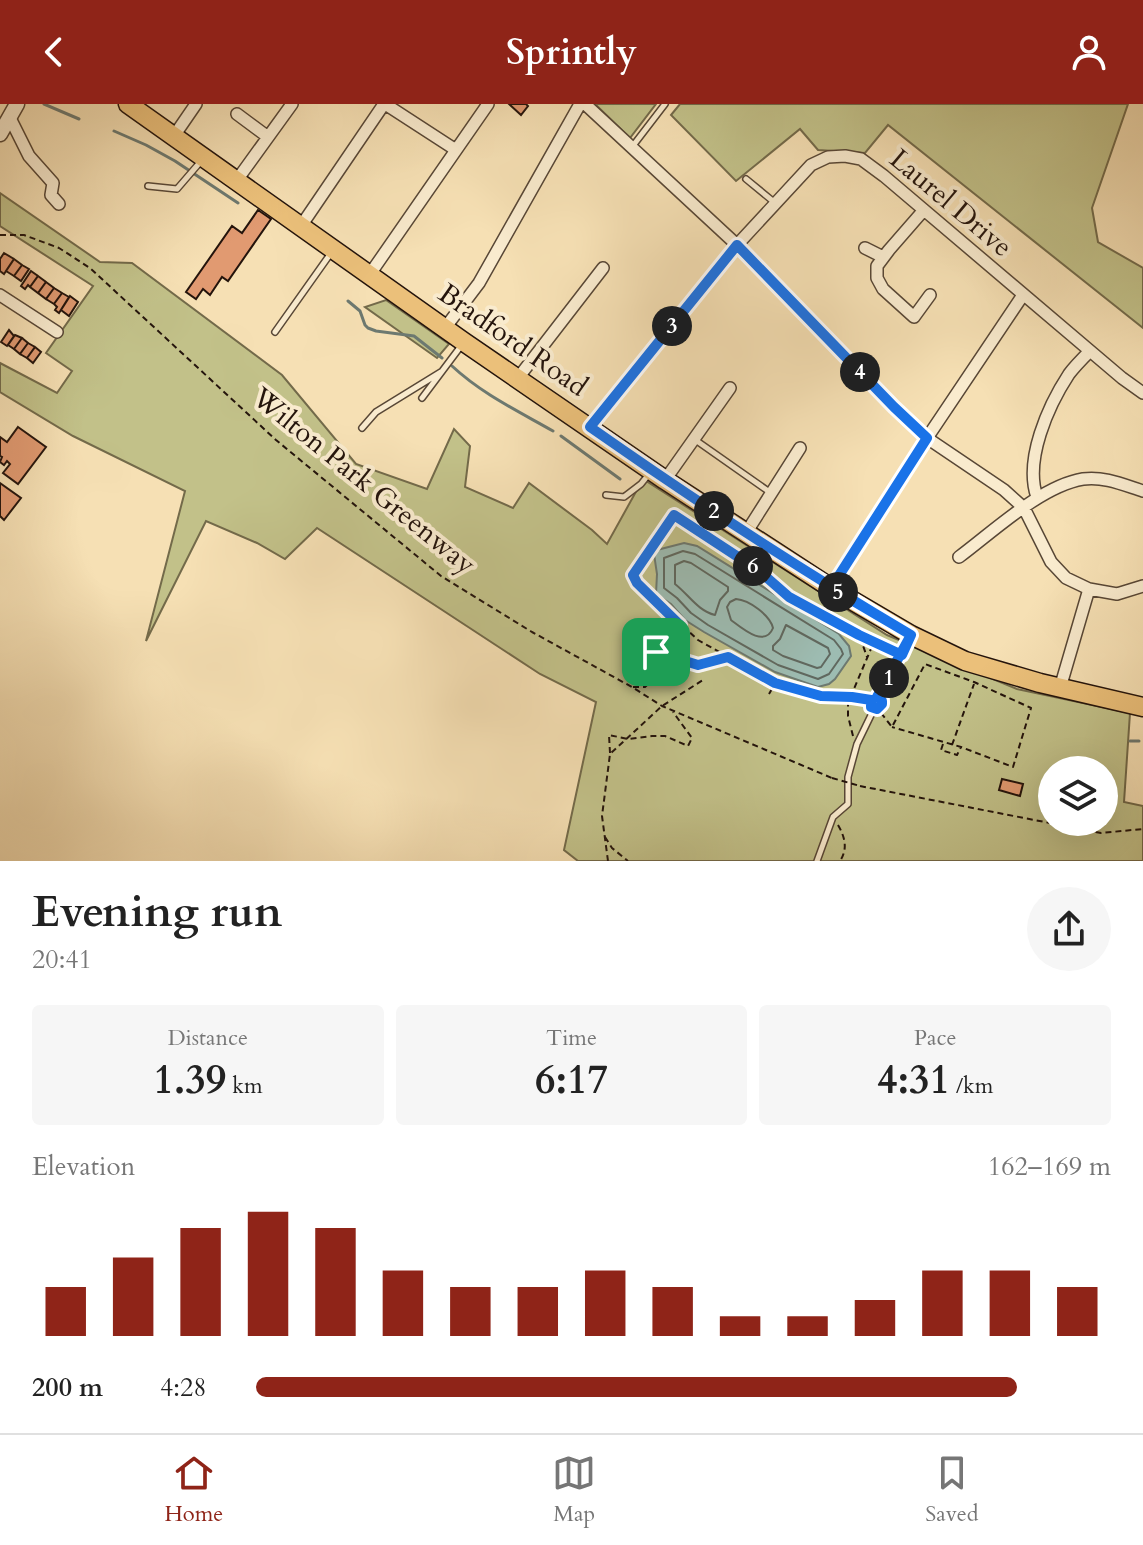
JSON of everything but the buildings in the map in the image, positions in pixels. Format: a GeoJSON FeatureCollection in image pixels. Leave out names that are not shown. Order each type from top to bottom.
{"type":"FeatureCollection","features":[{"type":"Feature","properties":{"kind":"main road","name":"Bradford Road"},"geometry":{"type":"LineString","coordinates":[[128,104],[174,136],[200,163],[237,180],[464,342],[658,475],[831,588],[911,635],[965,661],[1143,707]]}},
{"type":"Feature","properties":{"kind":"street"},"geometry":{"type":"LineString","coordinates":[[0,134],[17,104]]}},
{"type":"Feature","properties":{"kind":"street"},"geometry":{"type":"LineString","coordinates":[[174,136],[196,104]]}},
{"type":"Feature","properties":{"kind":"street"},"geometry":{"type":"LineString","coordinates":[[237,180],[292,104]]}},
{"type":"Feature","properties":{"kind":"street"},"geometry":{"type":"LineString","coordinates":[[301,226],[385,104],[456,150]]}},
{"type":"Feature","properties":{"kind":"street"},"geometry":{"type":"LineString","coordinates":[[370,274],[488,104]]}},
{"type":"Feature","properties":{"kind":"street"},"geometry":{"type":"LineString","coordinates":[[445,328],[479,283],[582,104],[737,245],[927,438],[1004,490],[1024,508],[1051,562],[1066,578],[1089,589],[1117,594],[1143,586]]}},
{"type":"Feature","properties":{"kind":"street"},"geometry":{"type":"LineString","coordinates":[[237,114],[268,137]]}},
{"type":"Feature","properties":{"kind":"street"},"geometry":{"type":"LineString","coordinates":[[10,118],[29,156],[53,183],[51,195],[59,204]]}},
{"type":"Feature","properties":{"kind":"street","name":"Laurel Drive"},"geometry":{"type":"LineString","coordinates":[[590,427],[737,245],[811,165],[828,157],[861,159],[1143,393]]}},
{"type":"Feature","properties":{"kind":"street"},"geometry":{"type":"LineString","coordinates":[[923,211],[883,257],[877,266],[877,278],[883,289],[914,317],[930,295]]}},
{"type":"Feature","properties":{"kind":"street"},"geometry":{"type":"LineString","coordinates":[[865,248],[883,257]]}},
{"type":"Feature","properties":{"kind":"street"},"geometry":{"type":"LineString","coordinates":[[518,378],[603,268]]}},
{"type":"Feature","properties":{"kind":"street"},"geometry":{"type":"LineString","coordinates":[[0,295],[57,332]]}},
{"type":"Feature","properties":{"kind":"street"},"geometry":{"type":"LineString","coordinates":[[831,588],[1023,295]]}},
{"type":"Feature","properties":{"kind":"street"},"geometry":{"type":"LineString","coordinates":[[1037,497],[1033,484],[1035,451],[1050,410],[1070,373],[1090,351]]}},
{"type":"Feature","properties":{"kind":"street"},"geometry":{"type":"LineString","coordinates":[[658,475],[694,439],[730,388]]}},
{"type":"Feature","properties":{"kind":"street"},"geometry":{"type":"LineString","coordinates":[[746,533],[800,448]]}},
{"type":"Feature","properties":{"kind":"street"},"geometry":{"type":"LineString","coordinates":[[959,557],[1037,497],[1060,485],[1086,478],[1114,481],[1143,491]]}},
{"type":"Feature","properties":{"kind":"street"},"geometry":{"type":"LineString","coordinates":[[1060,688],[1089,589]]}},
{"type":"Feature","properties":{"kind":"lane"},"geometry":{"type":"LineString","coordinates":[[632,148],[665,104]]}},
{"type":"Feature","properties":{"kind":"lane"},"geometry":{"type":"LineString","coordinates":[[148,186],[177,189],[200,163]]}},
{"type":"Feature","properties":{"kind":"lane"},"geometry":{"type":"LineString","coordinates":[[746,179],[775,202]]}},
{"type":"Feature","properties":{"kind":"lane"},"geometry":{"type":"LineString","coordinates":[[275,332],[334,249]]}},
{"type":"Feature","properties":{"kind":"lane"},"geometry":{"type":"LineString","coordinates":[[422,398],[464,342]]}},
{"type":"Feature","properties":{"kind":"lane"},"geometry":{"type":"LineString","coordinates":[[362,428],[376,412],[441,372]]}},
{"type":"Feature","properties":{"kind":"lane"},"geometry":{"type":"LineString","coordinates":[[694,439],[771,494]]}},
{"type":"Feature","properties":{"kind":"lane"},"geometry":{"type":"LineString","coordinates":[[606,495],[624,497],[658,475]]}},
{"type":"Feature","properties":{"kind":"lane"},"geometry":{"type":"LineString","coordinates":[[876,709],[871,705],[911,635]]}},
{"type":"Feature","properties":{"kind":"lane"},"geometry":{"type":"LineString","coordinates":[[817,861],[833,817],[848,804],[848,777],[857,744],[876,709],[882,704],[882,701],[874,699]]}},
{"type":"Feature","properties":{"kind":"path","name":"Wilton Park Greenway"},"geometry":{"type":"LineString","coordinates":[[0,235],[24,235],[59,248],[90,268],[276,440],[441,576],[662,706],[832,778],[860,786],[1101,833],[1143,829]]}},
{"type":"Feature","properties":{"kind":"path"},"geometry":{"type":"LineString","coordinates":[[874,699],[821,696],[775,683],[698,640],[637,583],[633,575],[674,515],[758,570],[789,597],[902,655]]}},
{"type":"Feature","properties":{"kind":"path"},"geometry":{"type":"LineString","coordinates":[[632,687],[648,684],[632,668],[648,669],[646,658],[656,652],[680,625]]}},
{"type":"Feature","properties":{"kind":"path"},"geometry":{"type":"LineString","coordinates":[[859,635],[867,659]]}},
{"type":"Feature","properties":{"kind":"path"},"geometry":{"type":"LineString","coordinates":[[857,744],[851,732],[848,703],[874,643]]}},
{"type":"Feature","properties":{"kind":"path"},"geometry":{"type":"LineString","coordinates":[[656,652],[698,665],[728,657]]}},
{"type":"Feature","properties":{"kind":"path"},"geometry":{"type":"LineString","coordinates":[[876,709],[892,727],[961,747],[1013,767],[1031,708],[925,664],[892,727]]}},
{"type":"Feature","properties":{"kind":"path"},"geometry":{"type":"LineString","coordinates":[[610,754],[662,706],[703,680]]}},
{"type":"Feature","properties":{"kind":"path"},"geometry":{"type":"LineString","coordinates":[[952,745],[974,682]]}},
{"type":"Feature","properties":{"kind":"path"},"geometry":{"type":"LineString","coordinates":[[769,694],[775,683]]}},
{"type":"Feature","properties":{"kind":"path"},"geometry":{"type":"LineString","coordinates":[[608,861],[602,816],[610,754],[609,735],[627,739],[665,736],[688,746],[692,738],[672,711],[662,706]]}},
{"type":"Feature","properties":{"kind":"path"},"geometry":{"type":"LineString","coordinates":[[944,743],[941,750],[957,755],[961,747]]}},
{"type":"Feature","properties":{"kind":"path"},"geometry":{"type":"LineString","coordinates":[[833,817],[844,836],[845,854],[840,861]]}},
{"type":"Feature","properties":{"kind":"path"},"geometry":{"type":"LineString","coordinates":[[604,836],[612,848],[628,861]]}},
{"type":"Feature","properties":{"kind":"shaded area"},"geometry":{"type":"Polygon","coordinates":[[[595,104],[656,104],[630,138],[595,104]]]}},
{"type":"Feature","properties":{"kind":"shaded area"},"geometry":{"type":"Polygon","coordinates":[[[680,104],[1128,104],[1092,208],[1098,242],[1143,268],[1143,328],[888,125],[865,153],[818,150],[800,129],[736,181],[671,115],[680,104]]]}},
{"type":"Feature","properties":{"kind":"shaded area"},"geometry":{"type":"Polygon","coordinates":[[[0,193],[100,262],[132,263],[282,375],[356,464],[427,489],[454,429],[470,446],[465,487],[513,508],[529,483],[607,544],[643,479],[887,635],[1017,689],[1130,713],[1124,802],[1143,806],[1143,861],[578,861],[564,850],[596,702],[540,674],[317,528],[285,559],[206,521],[146,641],[185,491],[73,436],[0,392],[0,363],[57,393],[72,371],[46,353],[93,286],[0,226],[0,193]]]}},
{"type":"Feature","properties":{"kind":"shaded area"},"geometry":{"type":"Polygon","coordinates":[[[386,300],[449,344],[437,358],[365,307],[386,300]]]}},
{"type":"Feature","properties":{"kind":"water"},"geometry":{"type":"Polygon","coordinates":[[[684,543],[697,546],[839,634],[849,646],[851,656],[835,679],[818,687],[775,672],[685,620],[671,604],[656,594],[654,554],[657,550],[684,543]]]}},
{"type":"Feature","properties":{"kind":"waterway"},"geometry":{"type":"LineString","coordinates":[[44,104],[79,119]]}},
{"type":"Feature","properties":{"kind":"waterway"},"geometry":{"type":"LineString","coordinates":[[114,131],[175,161],[238,203]]}},
{"type":"Feature","properties":{"kind":"waterway"},"geometry":{"type":"LineString","coordinates":[[348,301],[360,311],[368,328],[414,336],[442,358]]}},
{"type":"Feature","properties":{"kind":"waterway"},"geometry":{"type":"LineString","coordinates":[[452,366],[488,394],[553,431]]}},
{"type":"Feature","properties":{"kind":"waterway"},"geometry":{"type":"LineString","coordinates":[[561,436],[620,479]]}},
{"type":"Feature","properties":{"kind":"waterway"},"geometry":{"type":"LineString","coordinates":[[1130,741],[1139,741]]}},
{"type":"Feature","properties":{"kind":"route"},"geometry":{"type":"LineString","coordinates":[[656,652],[680,625],[637,583],[633,575],[674,515],[758,570],[789,597],[874,643],[902,655],[911,635],[831,588],[927,438],[737,245],[590,427],[746,533],[831,588],[911,635],[902,655],[877,697],[882,704],[877,709],[871,707],[871,700],[821,696],[775,683],[728,657],[698,665],[656,652]]}}]}
